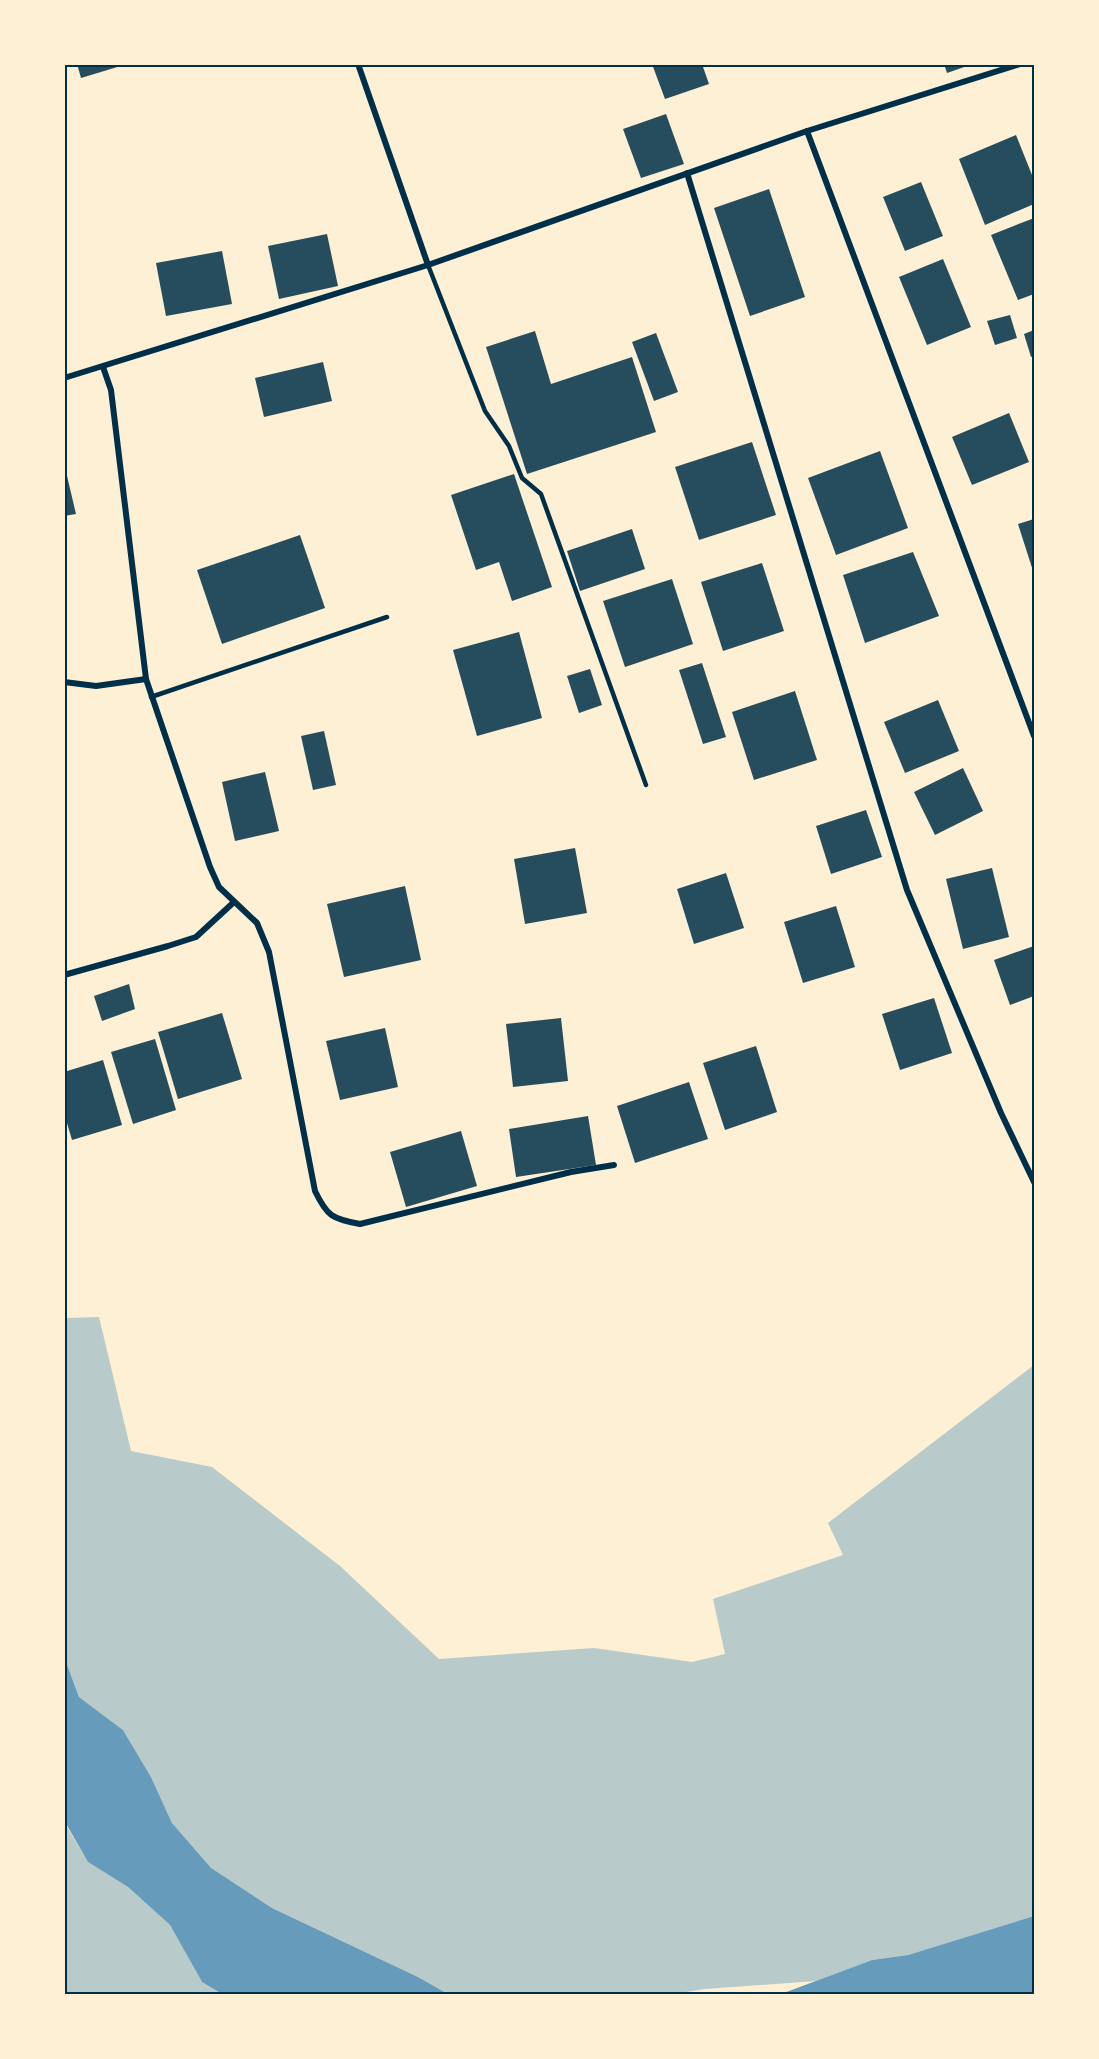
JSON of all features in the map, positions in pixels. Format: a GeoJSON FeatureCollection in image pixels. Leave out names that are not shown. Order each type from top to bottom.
{"type":"FeatureCollection","features":[{"type":"Feature","properties":{"kind":"street"},"geometry":{"type":"LineString","coordinates":[[358,64],[428,265]]}},
{"type":"Feature","properties":{"kind":"street"},"geometry":{"type":"LineString","coordinates":[[64,378],[428,265],[807,131],[1020,64]]}},
{"type":"Feature","properties":{"kind":"street"},"geometry":{"type":"LineString","coordinates":[[807,131],[1035,736]]}},
{"type":"Feature","properties":{"kind":"street"},"geometry":{"type":"LineString","coordinates":[[687,173],[907,890],[1001,1113],[1035,1182]]}},
{"type":"Feature","properties":{"kind":"street"},"geometry":{"type":"LineString","coordinates":[[103,367],[111,390],[146,678],[210,867],[219,887],[257,923],[269,952],[315,1191],[324,1210],[338,1220],[360,1224],[571,1172],[614,1165]]}},
{"type":"Feature","properties":{"kind":"street"},"geometry":{"type":"LineString","coordinates":[[64,682],[96,687],[146,678]]}},
{"type":"Feature","properties":{"kind":"street"},"geometry":{"type":"LineString","coordinates":[[64,975],[196,937],[234,902]]}},
{"type":"Feature","properties":{"kind":"lane"},"geometry":{"type":"LineString","coordinates":[[428,265],[485,411],[509,446],[522,478],[541,494],[646,785]]}},
{"type":"Feature","properties":{"kind":"lane"},"geometry":{"type":"LineString","coordinates":[[151,697],[387,617]]}},
{"type":"Feature","properties":{"kind":"shaded area"},"geometry":{"type":"Polygon","coordinates":[[[99,1317],[131,1451],[212,1467],[340,1566],[439,1659],[594,1648],[692,1662],[725,1654],[713,1599],[843,1555],[828,1523],[1034,1365],[1034,1916],[908,1955],[872,1960],[816,1981],[705,1989],[673,1994],[448,1994],[418,1977],[272,1908],[210,1868],[172,1823],[151,1777],[123,1730],[79,1697],[65,1659],[65,1318],[99,1317]]]}},
{"type":"Feature","properties":{"kind":"shaded area"},"geometry":{"type":"Polygon","coordinates":[[[64,1822],[88,1862],[128,1887],[170,1925],[202,1982],[222,1994],[65,1994],[64,1822]]]}},
{"type":"Feature","properties":{"kind":"water"},"geometry":{"type":"Polygon","coordinates":[[[65,1659],[79,1697],[123,1730],[151,1777],[172,1823],[211,1868],[272,1908],[418,1977],[448,1994],[222,1994],[202,1982],[170,1925],[128,1887],[88,1862],[65,1822],[65,1659]]]}},
{"type":"Feature","properties":{"kind":"water"},"geometry":{"type":"Polygon","coordinates":[[[1034,1916],[1034,1994],[781,1994],[872,1960],[908,1955],[1034,1916]]]}},
{"type":"Feature","properties":{"kind":"building"},"geometry":{"type":"Polygon","coordinates":[[[77,64],[124,64],[124,65],[81,78],[77,64]]]}},
{"type":"Feature","properties":{"kind":"building"},"geometry":{"type":"Polygon","coordinates":[[[652,64],[702,64],[709,84],[665,99],[652,64]]]}},
{"type":"Feature","properties":{"kind":"building"},"geometry":{"type":"Polygon","coordinates":[[[944,64],[970,64],[970,65],[947,73],[944,64]]]}},
{"type":"Feature","properties":{"kind":"building"},"geometry":{"type":"Polygon","coordinates":[[[666,114],[684,164],[641,178],[623,129],[666,114]]]}},
{"type":"Feature","properties":{"kind":"building"},"geometry":{"type":"Polygon","coordinates":[[[1016,135],[1034,180],[1034,204],[985,225],[959,159],[1016,135]]]}},
{"type":"Feature","properties":{"kind":"building"},"geometry":{"type":"Polygon","coordinates":[[[921,182],[943,236],[905,251],[883,197],[921,182]]]}},
{"type":"Feature","properties":{"kind":"building"},"geometry":{"type":"Polygon","coordinates":[[[769,189],[805,297],[750,316],[714,208],[769,189]]]}},
{"type":"Feature","properties":{"kind":"building"},"geometry":{"type":"Polygon","coordinates":[[[1034,218],[1034,294],[1018,300],[991,235],[1034,218]]]}},
{"type":"Feature","properties":{"kind":"building"},"geometry":{"type":"Polygon","coordinates":[[[327,234],[338,286],[279,299],[268,246],[327,234]]]}},
{"type":"Feature","properties":{"kind":"building"},"geometry":{"type":"Polygon","coordinates":[[[222,251],[232,304],[166,316],[156,263],[222,251]]]}},
{"type":"Feature","properties":{"kind":"building"},"geometry":{"type":"Polygon","coordinates":[[[943,259],[971,327],[927,345],[899,277],[943,259]]]}},
{"type":"Feature","properties":{"kind":"building"},"geometry":{"type":"Polygon","coordinates":[[[1010,315],[1017,338],[995,345],[987,321],[1010,315]]]}},
{"type":"Feature","properties":{"kind":"building"},"geometry":{"type":"Polygon","coordinates":[[[1034,330],[1034,356],[1031,357],[1024,334],[1034,330]]]}},
{"type":"Feature","properties":{"kind":"building"},"geometry":{"type":"Polygon","coordinates":[[[535,331],[551,384],[632,357],[656,432],[527,474],[486,347],[535,331]]]}},
{"type":"Feature","properties":{"kind":"building"},"geometry":{"type":"Polygon","coordinates":[[[656,333],[678,392],[654,401],[632,342],[656,333]]]}},
{"type":"Feature","properties":{"kind":"building"},"geometry":{"type":"Polygon","coordinates":[[[323,362],[332,401],[264,417],[255,378],[323,362]]]}},
{"type":"Feature","properties":{"kind":"building"},"geometry":{"type":"Polygon","coordinates":[[[1009,413],[1029,462],[972,485],[952,437],[1009,413]]]}},
{"type":"Feature","properties":{"kind":"building"},"geometry":{"type":"Polygon","coordinates":[[[752,442],[776,515],[699,540],[675,467],[752,442]]]}},
{"type":"Feature","properties":{"kind":"building"},"geometry":{"type":"Polygon","coordinates":[[[880,451],[908,528],[836,555],[808,478],[880,451]]]}},
{"type":"Feature","properties":{"kind":"building"},"geometry":{"type":"Polygon","coordinates":[[[64,463],[76,514],[64,516],[64,463]]]}},
{"type":"Feature","properties":{"kind":"building"},"geometry":{"type":"Polygon","coordinates":[[[514,474],[552,587],[512,601],[499,562],[476,570],[451,495],[514,474]]]}},
{"type":"Feature","properties":{"kind":"building"},"geometry":{"type":"Polygon","coordinates":[[[1034,519],[1034,574],[1018,524],[1034,519]]]}},
{"type":"Feature","properties":{"kind":"building"},"geometry":{"type":"Polygon","coordinates":[[[632,529],[645,569],[580,591],[567,551],[632,529]]]}},
{"type":"Feature","properties":{"kind":"building"},"geometry":{"type":"Polygon","coordinates":[[[300,535],[325,608],[222,644],[197,570],[300,535]]]}},
{"type":"Feature","properties":{"kind":"building"},"geometry":{"type":"Polygon","coordinates":[[[913,552],[939,616],[865,643],[843,575],[913,552]]]}},
{"type":"Feature","properties":{"kind":"building"},"geometry":{"type":"Polygon","coordinates":[[[762,563],[784,631],[723,651],[701,582],[762,563]]]}},
{"type":"Feature","properties":{"kind":"building"},"geometry":{"type":"Polygon","coordinates":[[[672,579],[693,644],[625,667],[603,601],[672,579]]]}},
{"type":"Feature","properties":{"kind":"building"},"geometry":{"type":"Polygon","coordinates":[[[519,632],[542,718],[477,736],[453,650],[519,632]]]}},
{"type":"Feature","properties":{"kind":"building"},"geometry":{"type":"Polygon","coordinates":[[[702,663],[726,737],[703,744],[679,670],[702,663]]]}},
{"type":"Feature","properties":{"kind":"building"},"geometry":{"type":"Polygon","coordinates":[[[590,669],[602,705],[579,713],[567,676],[590,669]]]}},
{"type":"Feature","properties":{"kind":"building"},"geometry":{"type":"Polygon","coordinates":[[[795,691],[817,760],[754,780],[732,712],[795,691]]]}},
{"type":"Feature","properties":{"kind":"building"},"geometry":{"type":"Polygon","coordinates":[[[938,700],[959,751],[905,773],[884,722],[938,700]]]}},
{"type":"Feature","properties":{"kind":"building"},"geometry":{"type":"Polygon","coordinates":[[[324,731],[336,785],[313,790],[301,736],[324,731]]]}},
{"type":"Feature","properties":{"kind":"building"},"geometry":{"type":"Polygon","coordinates":[[[963,768],[983,811],[935,835],[914,792],[963,768]]]}},
{"type":"Feature","properties":{"kind":"building"},"geometry":{"type":"Polygon","coordinates":[[[265,772],[279,831],[235,841],[222,782],[265,772]]]}},
{"type":"Feature","properties":{"kind":"building"},"geometry":{"type":"Polygon","coordinates":[[[866,810],[882,857],[831,874],[816,826],[866,810]]]}},
{"type":"Feature","properties":{"kind":"building"},"geometry":{"type":"Polygon","coordinates":[[[575,848],[587,913],[525,924],[514,859],[575,848]]]}},
{"type":"Feature","properties":{"kind":"building"},"geometry":{"type":"Polygon","coordinates":[[[992,868],[1009,937],[963,949],[946,879],[992,868]]]}},
{"type":"Feature","properties":{"kind":"building"},"geometry":{"type":"Polygon","coordinates":[[[726,873],[744,928],[694,944],[677,889],[726,873]]]}},
{"type":"Feature","properties":{"kind":"building"},"geometry":{"type":"Polygon","coordinates":[[[405,886],[421,960],[344,977],[327,904],[405,886]]]}},
{"type":"Feature","properties":{"kind":"building"},"geometry":{"type":"Polygon","coordinates":[[[836,906],[855,967],[803,983],[784,922],[836,906]]]}},
{"type":"Feature","properties":{"kind":"building"},"geometry":{"type":"Polygon","coordinates":[[[1034,946],[1034,996],[1010,1005],[994,960],[1034,946]]]}},
{"type":"Feature","properties":{"kind":"building"},"geometry":{"type":"Polygon","coordinates":[[[129,984],[135,1009],[102,1021],[94,996],[129,984]]]}},
{"type":"Feature","properties":{"kind":"building"},"geometry":{"type":"Polygon","coordinates":[[[934,998],[952,1053],[900,1070],[882,1014],[934,998]]]}},
{"type":"Feature","properties":{"kind":"building"},"geometry":{"type":"Polygon","coordinates":[[[222,1013],[242,1079],[178,1099],[158,1032],[222,1013]]]}},
{"type":"Feature","properties":{"kind":"building"},"geometry":{"type":"Polygon","coordinates":[[[561,1018],[568,1081],[513,1087],[506,1024],[561,1018]]]}},
{"type":"Feature","properties":{"kind":"building"},"geometry":{"type":"Polygon","coordinates":[[[385,1028],[398,1087],[340,1100],[326,1041],[385,1028]]]}},
{"type":"Feature","properties":{"kind":"building"},"geometry":{"type":"Polygon","coordinates":[[[155,1039],[176,1110],[133,1124],[111,1052],[155,1039]]]}},
{"type":"Feature","properties":{"kind":"building"},"geometry":{"type":"Polygon","coordinates":[[[756,1046],[777,1112],[725,1130],[703,1063],[756,1046]]]}},
{"type":"Feature","properties":{"kind":"building"},"geometry":{"type":"Polygon","coordinates":[[[103,1060],[122,1125],[72,1140],[64,1113],[64,1072],[103,1060]]]}},
{"type":"Feature","properties":{"kind":"building"},"geometry":{"type":"Polygon","coordinates":[[[689,1082],[708,1139],[635,1163],[617,1106],[689,1082]]]}},
{"type":"Feature","properties":{"kind":"building"},"geometry":{"type":"Polygon","coordinates":[[[588,1116],[596,1165],[516,1177],[509,1129],[588,1116]]]}},
{"type":"Feature","properties":{"kind":"building"},"geometry":{"type":"Polygon","coordinates":[[[461,1131],[477,1186],[406,1207],[390,1152],[461,1131]]]}}]}
